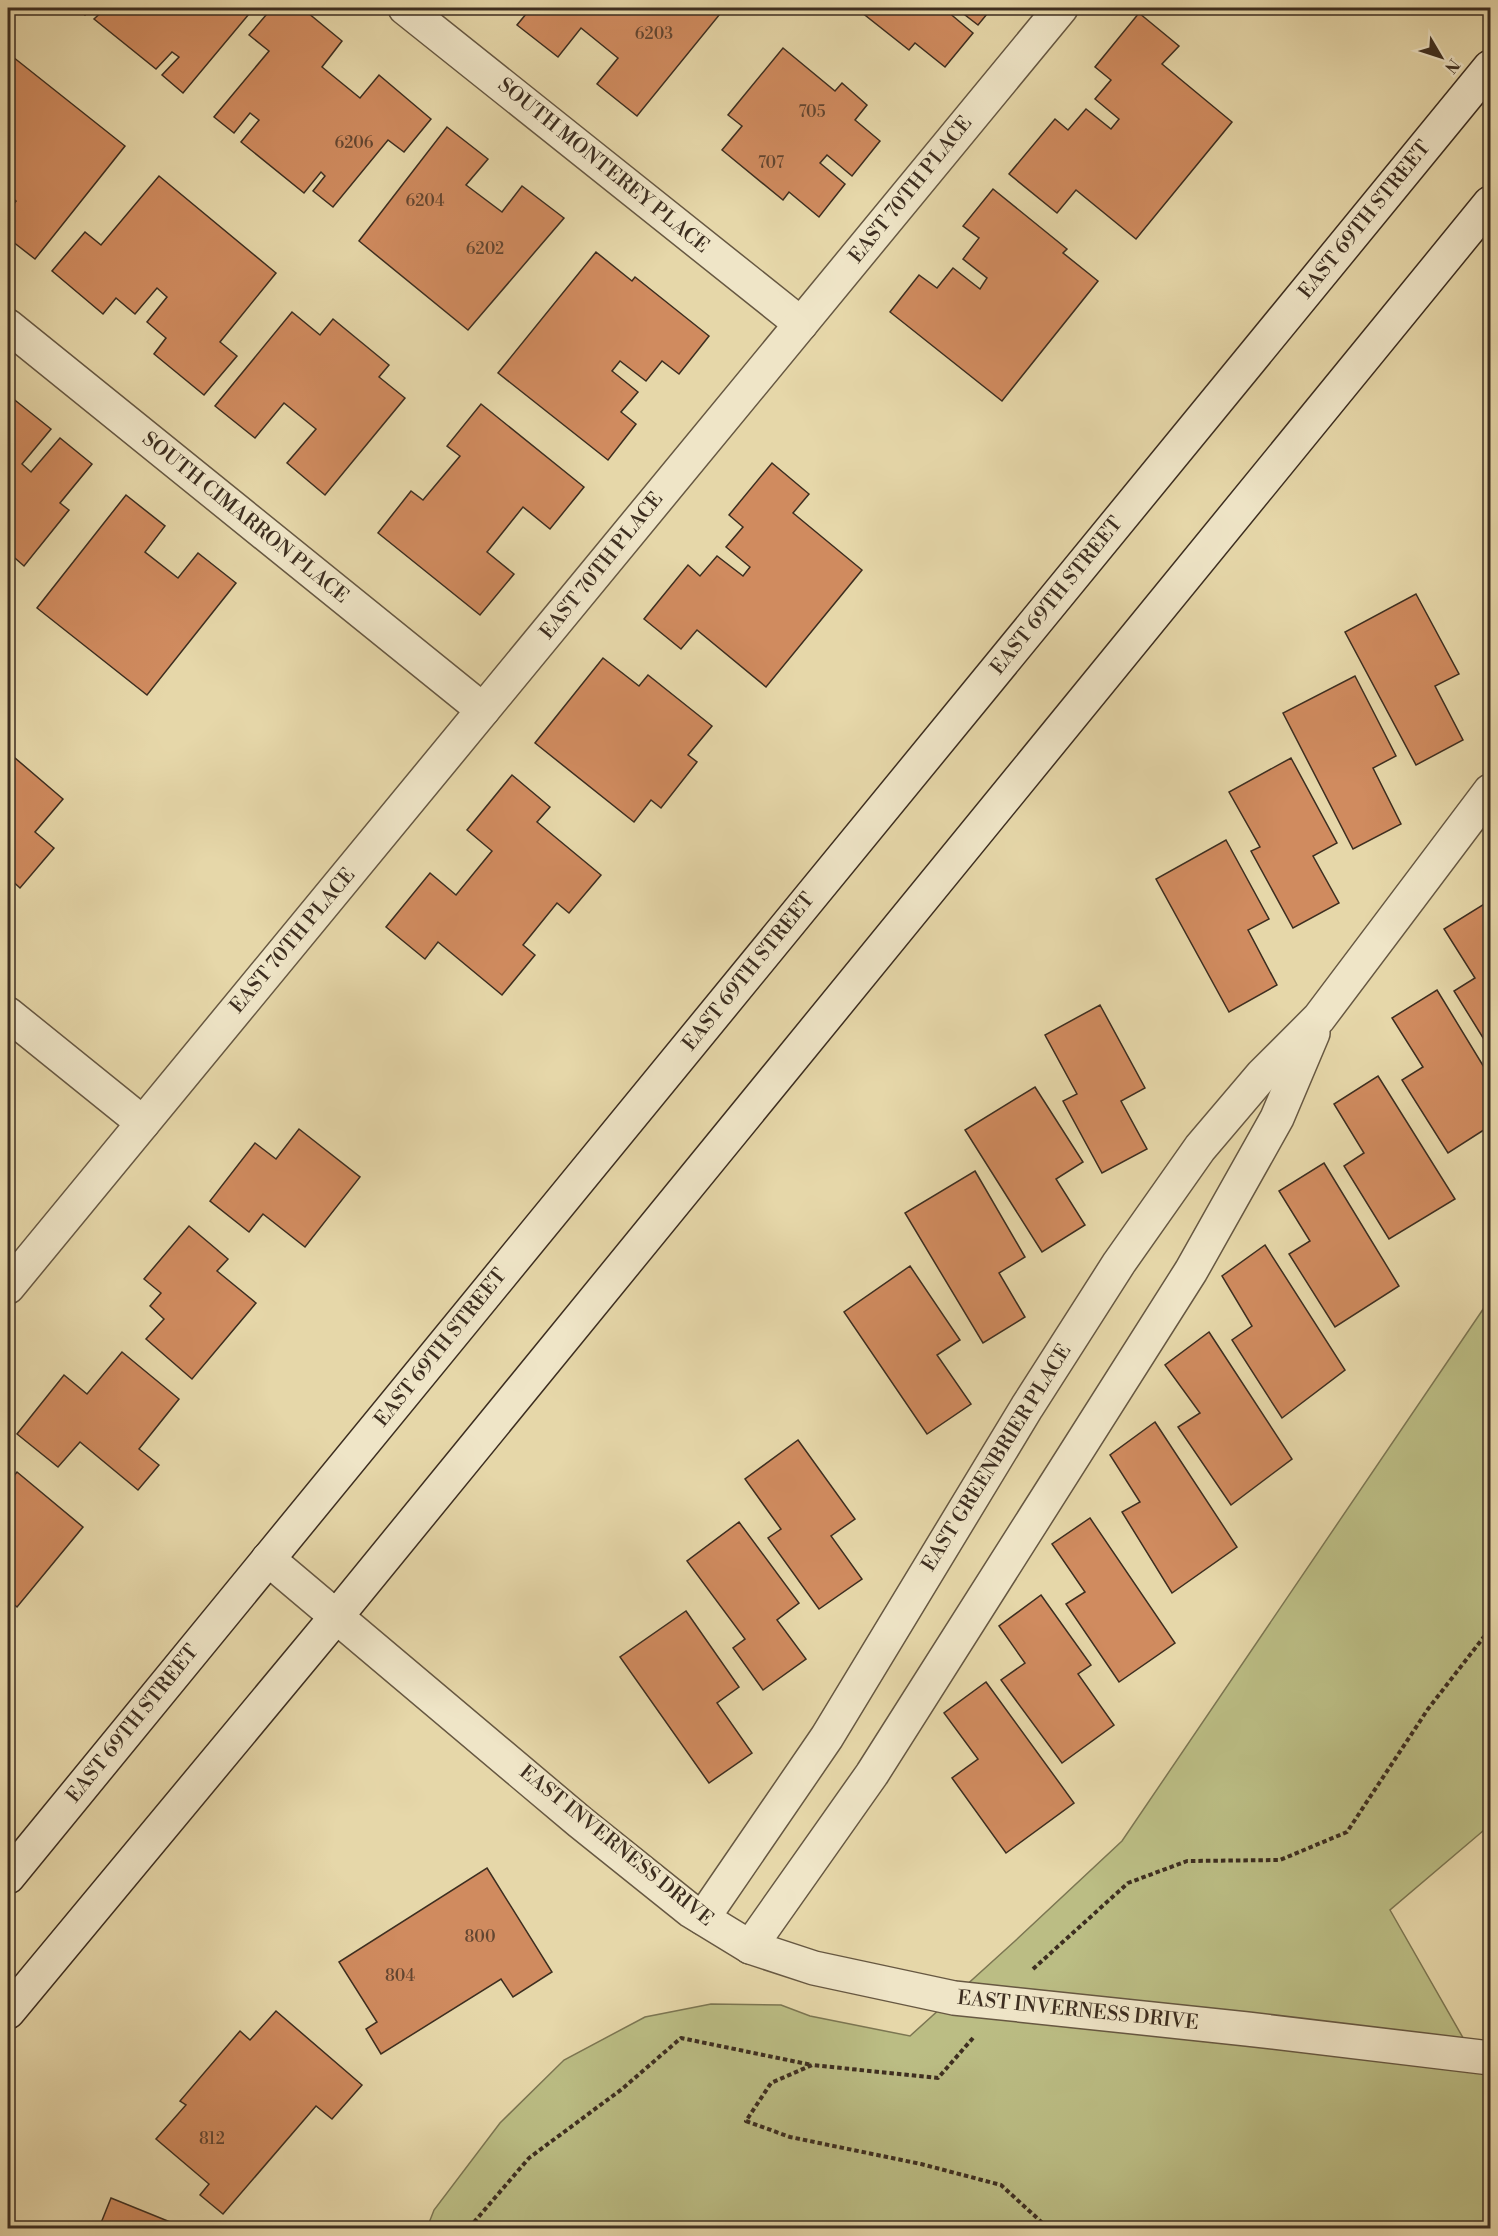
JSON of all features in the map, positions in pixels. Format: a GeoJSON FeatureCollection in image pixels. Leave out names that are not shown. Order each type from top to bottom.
{"type":"FeatureCollection","features":[{"type":"Feature","properties":{"kind":"street","name":"SOUTH MONTEREY PLACE"},"geometry":{"type":"LineString","coordinates":[[405,8],[801,324]]}},
{"type":"Feature","properties":{"kind":"street","name":"EAST 70TH PLACE"},"geometry":{"type":"LineString","coordinates":[[8,1287],[1061,8]]}},
{"type":"Feature","properties":{"kind":"street","name":"EAST 69TH STREET"},"geometry":{"type":"LineString","coordinates":[[8,1877],[1491,67]]}},
{"type":"Feature","properties":{"kind":"street"},"geometry":{"type":"LineString","coordinates":[[8,2012],[336,1617],[1491,203]]}},
{"type":"Feature","properties":{"kind":"street","name":"SOUTH CIMARRON PLACE"},"geometry":{"type":"LineString","coordinates":[[8,326],[483,710]]}},
{"type":"Feature","properties":{"kind":"street","name":"EAST GREENBRIER PLACE"},"geometry":{"type":"LineString","coordinates":[[703,1918],[827,1737],[1027,1407],[1119,1263],[1200,1148],[1262,1075],[1319,1018],[1491,791]]}},
{"type":"Feature","properties":{"kind":"street"},"geometry":{"type":"LineString","coordinates":[[8,1014],[143,1123]]}},
{"type":"Feature","properties":{"kind":"street","name":"EAST GREENBRIER PLACE"},"geometry":{"type":"LineString","coordinates":[[750,1947],[872,1774],[1191,1271],[1277,1118],[1319,1018]]}},
{"type":"Feature","properties":{"kind":"street","name":"EAST INVERNESS DRIVE"},"geometry":{"type":"LineString","coordinates":[[268,1559],[580,1822],[691,1911],[750,1947],[814,1968],[954,1998],[1247,2028],[1491,2058]]}},
{"type":"Feature","properties":{"kind":"path"},"geometry":{"type":"LineString","coordinates":[[469,2229],[529,2158],[622,2089],[681,2038],[812,2065]]}},
{"type":"Feature","properties":{"kind":"green space"},"geometry":{"type":"Polygon","coordinates":[[[1490,1299],[1490,1825],[1390,1910],[1490,2085],[1490,2228],[427,2228],[434,2210],[500,2123],[564,2060],[645,2017],[711,2004],[781,2005],[810,2016],[910,2036],[1122,1841],[1490,1299]]]}},
{"type":"Feature","properties":{"kind":"building"},"geometry":{"type":"Polygon","coordinates":[[[76,8],[93,8],[85,15],[76,8]]]}},
{"type":"Feature","properties":{"kind":"building"},"geometry":{"type":"Polygon","coordinates":[[[106,8],[254,8],[183,93],[162,75],[179,57],[172,52],[156,69],[94,19],[106,8]]]}},
{"type":"Feature","properties":{"kind":"building"},"geometry":{"type":"Polygon","coordinates":[[[272,8],[302,8],[342,41],[322,67],[360,98],[379,75],[431,119],[404,152],[388,140],[333,207],[313,191],[325,176],[321,172],[304,193],[241,142],[259,120],[250,113],[234,133],[214,117],[269,51],[249,35],[272,8]]]}},
{"type":"Feature","properties":{"kind":"building"},"geometry":{"type":"Polygon","coordinates":[[[531,8],[680,8],[686,13],[691,8],[711,8],[720,14],[637,116],[597,84],[618,58],[581,28],[558,57],[517,25],[531,8]]]}},
{"type":"Feature","properties":{"kind":"building"},"geometry":{"type":"Polygon","coordinates":[[[856,8],[950,8],[947,11],[973,33],[945,67],[915,43],[909,50],[856,8]]]}},
{"type":"Feature","properties":{"kind":"building"},"geometry":{"type":"Polygon","coordinates":[[[956,8],[992,8],[978,25],[956,8]]]}},
{"type":"Feature","properties":{"kind":"building"},"geometry":{"type":"Polygon","coordinates":[[[1139,13],[1179,46],[1162,64],[1232,122],[1136,239],[1076,190],[1057,213],[1009,174],[1055,119],[1068,130],[1086,109],[1111,129],[1119,119],[1095,99],[1111,80],[1095,67],[1139,13]]]}},
{"type":"Feature","properties":{"kind":"building"},"geometry":{"type":"Polygon","coordinates":[[[783,48],[835,91],[842,83],[867,105],[855,120],[880,141],[852,176],[827,155],[820,163],[845,184],[819,217],[789,192],[783,200],[722,150],[742,126],[728,115],[783,48]]]}},
{"type":"Feature","properties":{"kind":"building"},"geometry":{"type":"Polygon","coordinates":[[[13,57],[125,146],[35,259],[8,238],[8,212],[16,201],[8,194],[8,63],[13,57]]]}},
{"type":"Feature","properties":{"kind":"building"},"geometry":{"type":"Polygon","coordinates":[[[447,127],[488,159],[466,185],[502,212],[522,186],[564,218],[468,330],[359,241],[447,127]]]}},
{"type":"Feature","properties":{"kind":"building"},"geometry":{"type":"Polygon","coordinates":[[[159,176],[276,273],[220,342],[237,356],[204,395],[154,354],[166,338],[147,322],[167,297],[157,288],[135,314],[116,298],[103,314],[52,271],[85,232],[101,245],[159,176]]]}},
{"type":"Feature","properties":{"kind":"building"},"geometry":{"type":"Polygon","coordinates":[[[993,189],[1067,249],[1063,253],[1098,281],[1002,401],[890,312],[919,275],[937,288],[953,268],[980,289],[987,278],[963,259],[979,238],[963,226],[993,189]]]}},
{"type":"Feature","properties":{"kind":"building"},"geometry":{"type":"Polygon","coordinates":[[[596,252],[632,281],[635,277],[709,336],[679,374],[662,361],[646,381],[620,361],[612,371],[638,392],[621,412],[636,424],[608,460],[498,373],[596,252]]]}},
{"type":"Feature","properties":{"kind":"building"},"geometry":{"type":"Polygon","coordinates":[[[292,312],[320,335],[333,319],[389,365],[379,377],[405,398],[325,495],[287,463],[316,429],[284,403],[255,438],[215,406],[292,312]]]}},
{"type":"Feature","properties":{"kind":"building"},"geometry":{"type":"Polygon","coordinates":[[[11,397],[51,429],[22,464],[31,472],[60,438],[92,464],[60,503],[69,510],[24,566],[8,552],[8,401],[11,397]]]}},
{"type":"Feature","properties":{"kind":"building"},"geometry":{"type":"Polygon","coordinates":[[[481,404],[584,487],[550,529],[523,507],[487,552],[514,574],[480,615],[378,533],[411,491],[423,500],[460,456],[447,446],[481,404]]]}},
{"type":"Feature","properties":{"kind":"building"},"geometry":{"type":"Polygon","coordinates":[[[772,463],[809,494],[793,513],[862,570],[766,687],[697,630],[681,649],[644,619],[688,565],[700,576],[717,556],[743,576],[750,567],[726,547],[743,527],[729,515],[772,463]]]}},
{"type":"Feature","properties":{"kind":"building"},"geometry":{"type":"Polygon","coordinates":[[[126,495],[165,526],[145,552],[178,578],[198,553],[236,583],[147,695],[37,608],[126,495]]]}},
{"type":"Feature","properties":{"kind":"building"},"geometry":{"type":"Polygon","coordinates":[[[1416,594],[1459,674],[1435,686],[1463,740],[1416,765],[1345,632],[1416,594]]]}},
{"type":"Feature","properties":{"kind":"building"},"geometry":{"type":"Polygon","coordinates":[[[603,658],[639,686],[648,675],[712,726],[688,755],[697,762],[661,808],[651,800],[634,822],[535,743],[603,658]]]}},
{"type":"Feature","properties":{"kind":"building"},"geometry":{"type":"Polygon","coordinates":[[[1355,676],[1396,756],[1373,768],[1401,824],[1353,849],[1283,713],[1355,676]]]}},
{"type":"Feature","properties":{"kind":"building"},"geometry":{"type":"Polygon","coordinates":[[[8,752],[63,799],[35,832],[54,848],[20,888],[8,877],[8,752]]]}},
{"type":"Feature","properties":{"kind":"building"},"geometry":{"type":"Polygon","coordinates":[[[1291,758],[1337,843],[1313,856],[1339,903],[1293,928],[1251,851],[1260,847],[1229,792],[1291,758]]]}},
{"type":"Feature","properties":{"kind":"building"},"geometry":{"type":"Polygon","coordinates":[[[512,775],[550,807],[537,822],[601,875],[569,913],[557,903],[523,945],[535,955],[502,995],[438,942],[425,959],[386,927],[430,873],[456,895],[492,851],[467,830],[512,775]]]}},
{"type":"Feature","properties":{"kind":"building"},"geometry":{"type":"Polygon","coordinates":[[[1226,840],[1269,919],[1248,930],[1277,985],[1229,1012],[1156,879],[1226,840]]]}},
{"type":"Feature","properties":{"kind":"building"},"geometry":{"type":"Polygon","coordinates":[[[1489,901],[1490,1049],[1454,991],[1475,978],[1444,929],[1489,901]]]}},
{"type":"Feature","properties":{"kind":"building"},"geometry":{"type":"Polygon","coordinates":[[[1437,990],[1490,1077],[1490,1126],[1448,1153],[1402,1080],[1423,1067],[1392,1018],[1437,990]]]}},
{"type":"Feature","properties":{"kind":"building"},"geometry":{"type":"Polygon","coordinates":[[[1100,1005],[1145,1088],[1121,1101],[1147,1149],[1102,1173],[1063,1101],[1077,1094],[1045,1035],[1100,1005]]]}},
{"type":"Feature","properties":{"kind":"building"},"geometry":{"type":"Polygon","coordinates":[[[1378,1076],[1455,1199],[1389,1239],[1344,1166],[1364,1153],[1334,1104],[1378,1076]]]}},
{"type":"Feature","properties":{"kind":"building"},"geometry":{"type":"Polygon","coordinates":[[[1035,1087],[1083,1162],[1056,1179],[1085,1225],[1042,1252],[965,1130],[1035,1087]]]}},
{"type":"Feature","properties":{"kind":"building"},"geometry":{"type":"Polygon","coordinates":[[[299,1129],[360,1177],[305,1247],[263,1214],[249,1232],[210,1201],[255,1143],[276,1159],[299,1129]]]}},
{"type":"Feature","properties":{"kind":"building"},"geometry":{"type":"Polygon","coordinates":[[[1324,1163],[1399,1286],[1335,1327],[1289,1254],[1310,1241],[1279,1191],[1324,1163]]]}},
{"type":"Feature","properties":{"kind":"building"},"geometry":{"type":"Polygon","coordinates":[[[975,1171],[1025,1257],[999,1273],[1025,1317],[983,1343],[905,1213],[975,1171]]]}},
{"type":"Feature","properties":{"kind":"building"},"geometry":{"type":"Polygon","coordinates":[[[189,1226],[228,1259],[217,1271],[256,1303],[192,1379],[146,1339],[164,1319],[150,1306],[161,1293],[144,1279],[189,1226]]]}},
{"type":"Feature","properties":{"kind":"building"},"geometry":{"type":"Polygon","coordinates":[[[1265,1245],[1345,1370],[1282,1418],[1232,1340],[1252,1326],[1222,1276],[1265,1245]]]}},
{"type":"Feature","properties":{"kind":"building"},"geometry":{"type":"Polygon","coordinates":[[[910,1266],[960,1340],[937,1355],[971,1404],[927,1434],[844,1312],[910,1266]]]}},
{"type":"Feature","properties":{"kind":"building"},"geometry":{"type":"Polygon","coordinates":[[[1209,1332],[1292,1459],[1231,1505],[1178,1427],[1200,1413],[1165,1365],[1209,1332]]]}},
{"type":"Feature","properties":{"kind":"building"},"geometry":{"type":"Polygon","coordinates":[[[122,1352],[179,1399],[139,1449],[159,1465],[138,1490],[80,1442],[58,1467],[17,1434],[64,1375],[87,1394],[122,1352]]]}},
{"type":"Feature","properties":{"kind":"building"},"geometry":{"type":"Polygon","coordinates":[[[1155,1422],[1237,1547],[1172,1593],[1122,1512],[1140,1502],[1110,1455],[1155,1422]]]}},
{"type":"Feature","properties":{"kind":"building"},"geometry":{"type":"Polygon","coordinates":[[[798,1440],[855,1519],[831,1536],[862,1579],[819,1609],[768,1538],[781,1529],[745,1479],[798,1440]]]}},
{"type":"Feature","properties":{"kind":"building"},"geometry":{"type":"Polygon","coordinates":[[[17,1472],[83,1527],[17,1607],[8,1599],[8,1483],[17,1472]]]}},
{"type":"Feature","properties":{"kind":"building"},"geometry":{"type":"Polygon","coordinates":[[[1090,1518],[1175,1643],[1119,1682],[1066,1604],[1085,1592],[1052,1544],[1090,1518]]]}},
{"type":"Feature","properties":{"kind":"building"},"geometry":{"type":"Polygon","coordinates":[[[739,1522],[799,1603],[777,1620],[806,1659],[763,1690],[733,1648],[745,1639],[687,1561],[739,1522]]]}},
{"type":"Feature","properties":{"kind":"building"},"geometry":{"type":"Polygon","coordinates":[[[1041,1595],[1091,1665],[1078,1674],[1114,1725],[1062,1763],[1001,1680],[1025,1663],[999,1626],[1041,1595]]]}},
{"type":"Feature","properties":{"kind":"building"},"geometry":{"type":"Polygon","coordinates":[[[686,1611],[739,1687],[717,1703],[752,1753],[709,1783],[620,1657],[686,1611]]]}},
{"type":"Feature","properties":{"kind":"building"},"geometry":{"type":"Polygon","coordinates":[[[986,1682],[1074,1803],[1006,1853],[952,1778],[978,1759],[944,1713],[986,1682]]]}},
{"type":"Feature","properties":{"kind":"building"},"geometry":{"type":"Polygon","coordinates":[[[487,1868],[552,1972],[513,1997],[501,1979],[381,2054],[366,2029],[377,2022],[339,1962],[487,1868]]]}},
{"type":"Feature","properties":{"kind":"building"},"geometry":{"type":"Polygon","coordinates":[[[276,2011],[362,2085],[332,2119],[316,2106],[223,2214],[200,2195],[209,2184],[156,2139],[186,2105],[180,2101],[240,2031],[250,2040],[276,2011]]]}},
{"type":"Feature","properties":{"kind":"building"},"geometry":{"type":"Polygon","coordinates":[[[111,2198],[185,2228],[99,2228],[111,2198]]]}}]}
